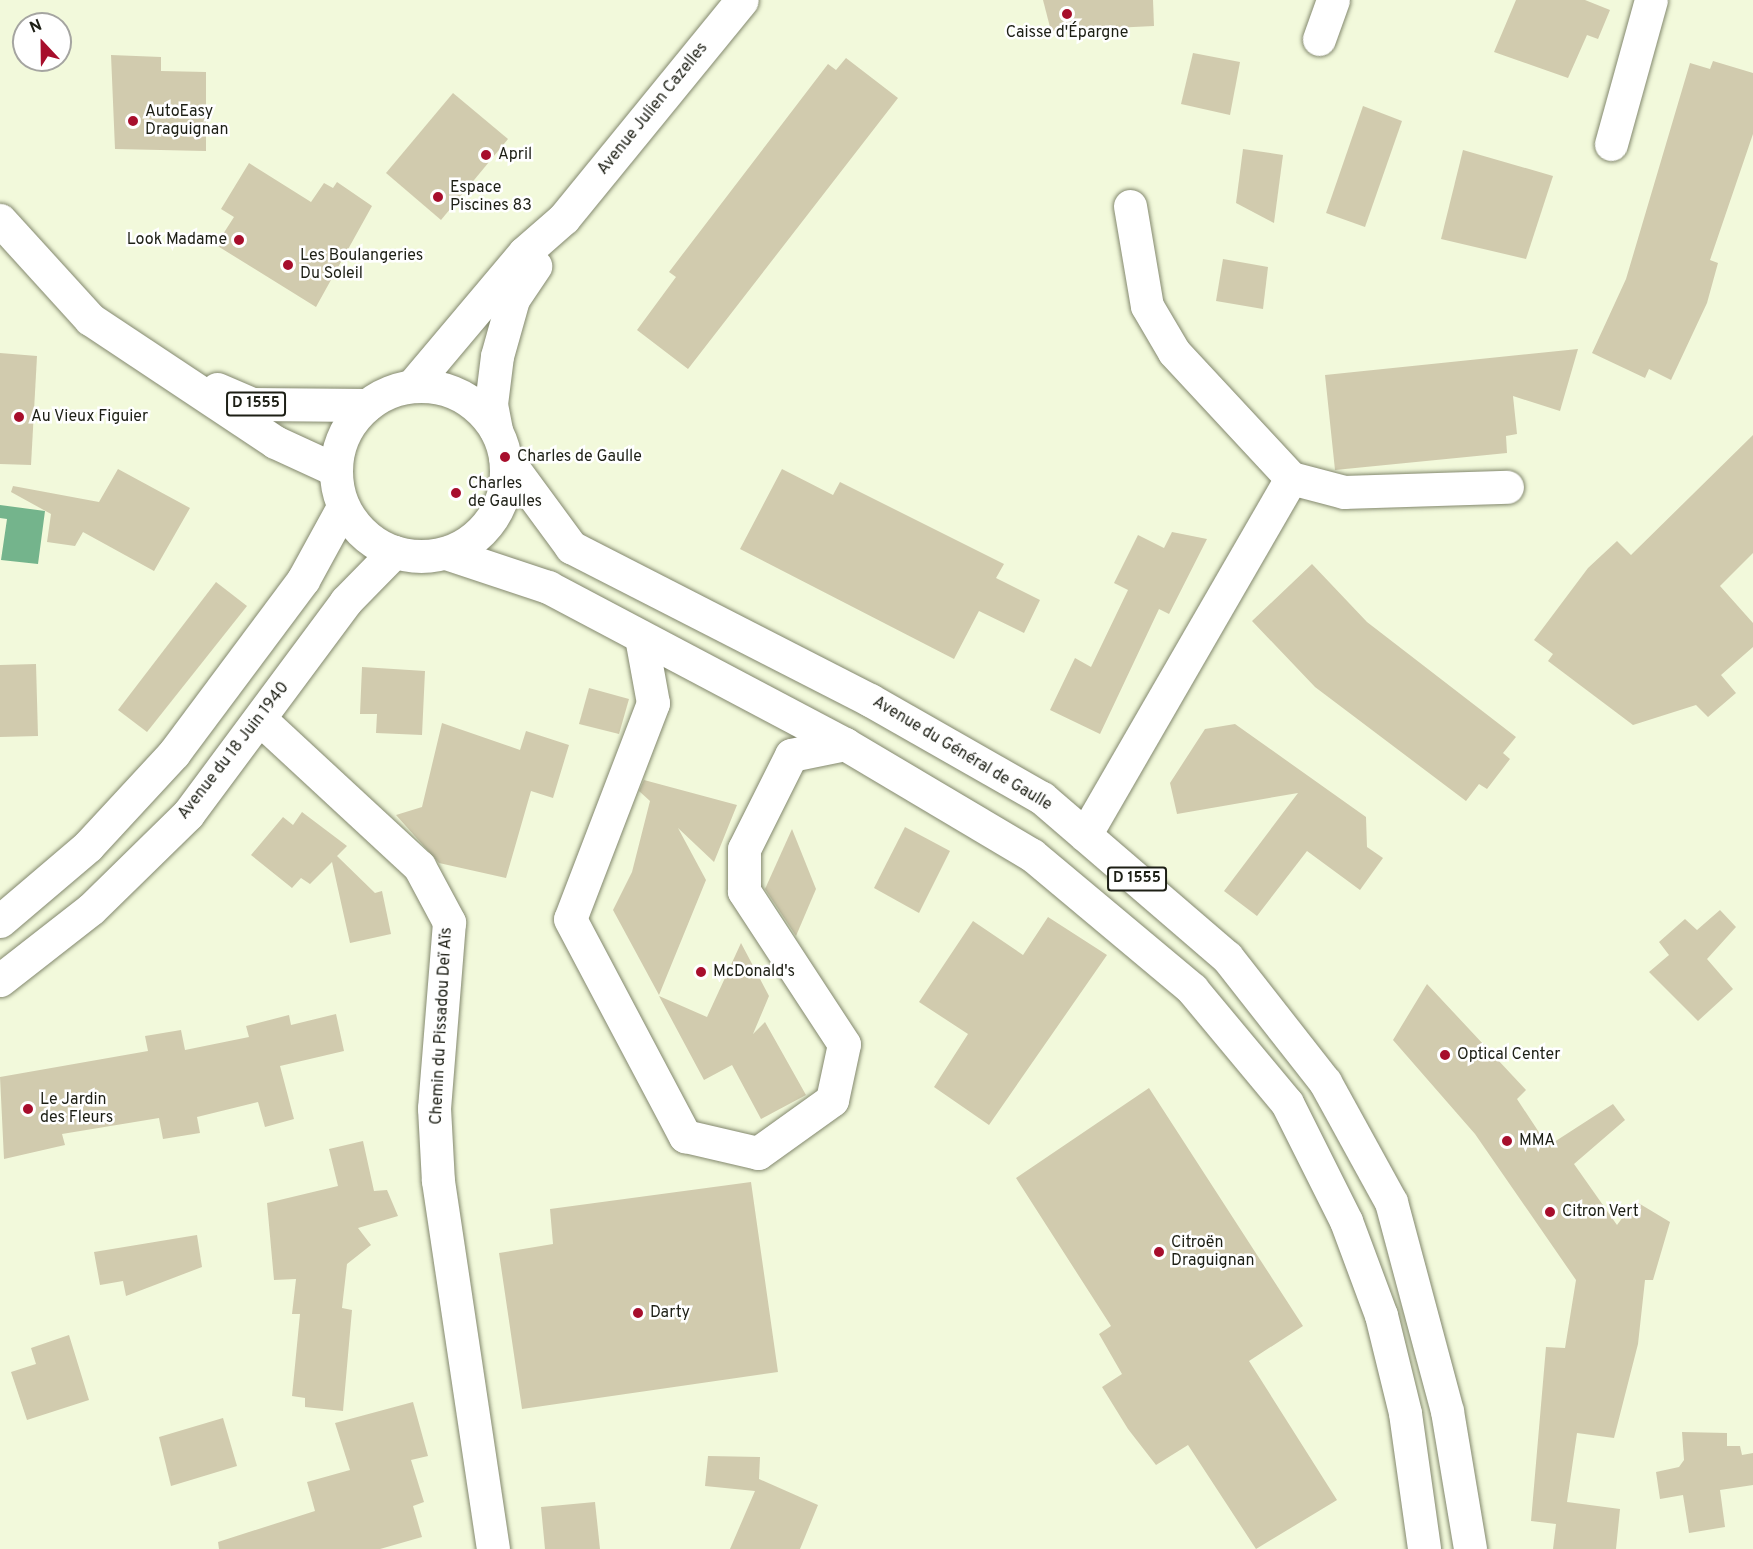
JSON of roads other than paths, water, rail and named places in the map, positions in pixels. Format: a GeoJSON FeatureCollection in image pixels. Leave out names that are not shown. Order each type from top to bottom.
{"type":"FeatureCollection","features":[{"type":"Feature","properties":{"kind":"main road","name":"Avenue Julien Cazelles"},"geometry":{"type":"LineString","coordinates":[[501,443],[491,404],[508,314],[564,218],[742,0]]}},
{"type":"Feature","properties":{"kind":"main road"},"geometry":{"type":"LineString","coordinates":[[1319,39],[1333,0]]}},
{"type":"Feature","properties":{"kind":"main road"},"geometry":{"type":"LineString","coordinates":[[1611,144],[1651,0]]}},
{"type":"Feature","properties":{"kind":"main road"},"geometry":{"type":"LineString","coordinates":[[1130,206],[1147,306],[1174,352],[1291,478],[1344,492],[1507,487]]}},
{"type":"Feature","properties":{"kind":"main road","name":"Avenue Julien Cazelles"},"geometry":{"type":"LineString","coordinates":[[412,386],[524,253],[564,218]]}},
{"type":"Feature","properties":{"kind":"main road","name":"D 1555"},"geometry":{"type":"LineString","coordinates":[[0,220],[90,320],[275,442],[336,470]]}},
{"type":"Feature","properties":{"kind":"main road","name":"D 1555"},"geometry":{"type":"LineString","coordinates":[[154,362],[252,404],[367,405]]}},
{"type":"Feature","properties":{"kind":"main road"},"geometry":{"type":"LineString","coordinates":[[412,386],[451,391],[469,401],[501,443],[502,497],[494,516],[473,538],[446,553],[394,552],[373,542],[343,507],[336,470],[344,434],[367,405],[412,386]]}},
{"type":"Feature","properties":{"kind":"main road","name":"Avenue du Général de Gaulle"},"geometry":{"type":"LineString","coordinates":[[501,443],[572,547],[870,700],[1042,798],[1227,957],[1325,1082],[1391,1202],[1447,1411],[1470,1549]]}},
{"type":"Feature","properties":{"kind":"main road"},"geometry":{"type":"LineString","coordinates":[[1085,835],[1291,478]]}},
{"type":"Feature","properties":{"kind":"main road"},"geometry":{"type":"LineString","coordinates":[[0,921],[88,846],[174,753],[296,590],[343,507]]}},
{"type":"Feature","properties":{"kind":"main road","name":"Avenue du 18 Juin 1940"},"geometry":{"type":"LineString","coordinates":[[0,980],[91,909],[188,814],[346,601],[394,552]]}},
{"type":"Feature","properties":{"kind":"main road","name":"D 1555"},"geometry":{"type":"LineString","coordinates":[[446,553],[548,587],[845,744],[1032,855],[1192,989],[1287,1103],[1346,1221],[1381,1315],[1405,1413],[1424,1549]]}},
{"type":"Feature","properties":{"kind":"main road"},"geometry":{"type":"LineString","coordinates":[[641,637],[653,703],[570,919],[685,1136],[758,1154],[832,1100],[844,1044],[744,891],[744,849],[791,755],[845,744]]}},
{"type":"Feature","properties":{"kind":"main road","name":"Chemin du Pissadou Deï Aïs"},"geometry":{"type":"LineString","coordinates":[[260,719],[418,866],[449,922],[434,1108],[438,1181],[493,1549]]}},
{"type":"Feature","properties":{"kind":"place","name":"Caisse d'Épargne"},"geometry":{"type":"Point","coordinates":[1067,14]}},
{"type":"Feature","properties":{"kind":"place","name":"AutoEasy Draguignan"},"geometry":{"type":"Point","coordinates":[133,121]}},
{"type":"Feature","properties":{"kind":"place","name":"April"},"geometry":{"type":"Point","coordinates":[486,155]}},
{"type":"Feature","properties":{"kind":"place","name":"Espace Piscines 83"},"geometry":{"type":"Point","coordinates":[438,197]}},
{"type":"Feature","properties":{"kind":"place","name":"Look Madame"},"geometry":{"type":"Point","coordinates":[239,240]}},
{"type":"Feature","properties":{"kind":"place","name":"Les Boulangeries Du Soleil"},"geometry":{"type":"Point","coordinates":[288,265]}},
{"type":"Feature","properties":{"kind":"place","name":"Au Vieux Figuier"},"geometry":{"type":"Point","coordinates":[19,417]}},
{"type":"Feature","properties":{"kind":"place","name":"Charles de Gaulle"},"geometry":{"type":"Point","coordinates":[505,457]}},
{"type":"Feature","properties":{"kind":"place","name":"Charles de Gaulles"},"geometry":{"type":"Point","coordinates":[456,493]}},
{"type":"Feature","properties":{"kind":"place","name":"McDonald's"},"geometry":{"type":"Point","coordinates":[701,972]}},
{"type":"Feature","properties":{"kind":"place","name":"Optical Center"},"geometry":{"type":"Point","coordinates":[1445,1055]}},
{"type":"Feature","properties":{"kind":"place","name":"Le Jardin des Fleurs"},"geometry":{"type":"Point","coordinates":[28,1109]}},
{"type":"Feature","properties":{"kind":"place","name":"MMA"},"geometry":{"type":"Point","coordinates":[1507,1141]}},
{"type":"Feature","properties":{"kind":"place","name":"Citron Vert"},"geometry":{"type":"Point","coordinates":[1550,1212]}},
{"type":"Feature","properties":{"kind":"place","name":"Citroën Draguignan"},"geometry":{"type":"Point","coordinates":[1159,1252]}},
{"type":"Feature","properties":{"kind":"place","name":"Darty"},"geometry":{"type":"Point","coordinates":[638,1313]}}]}
